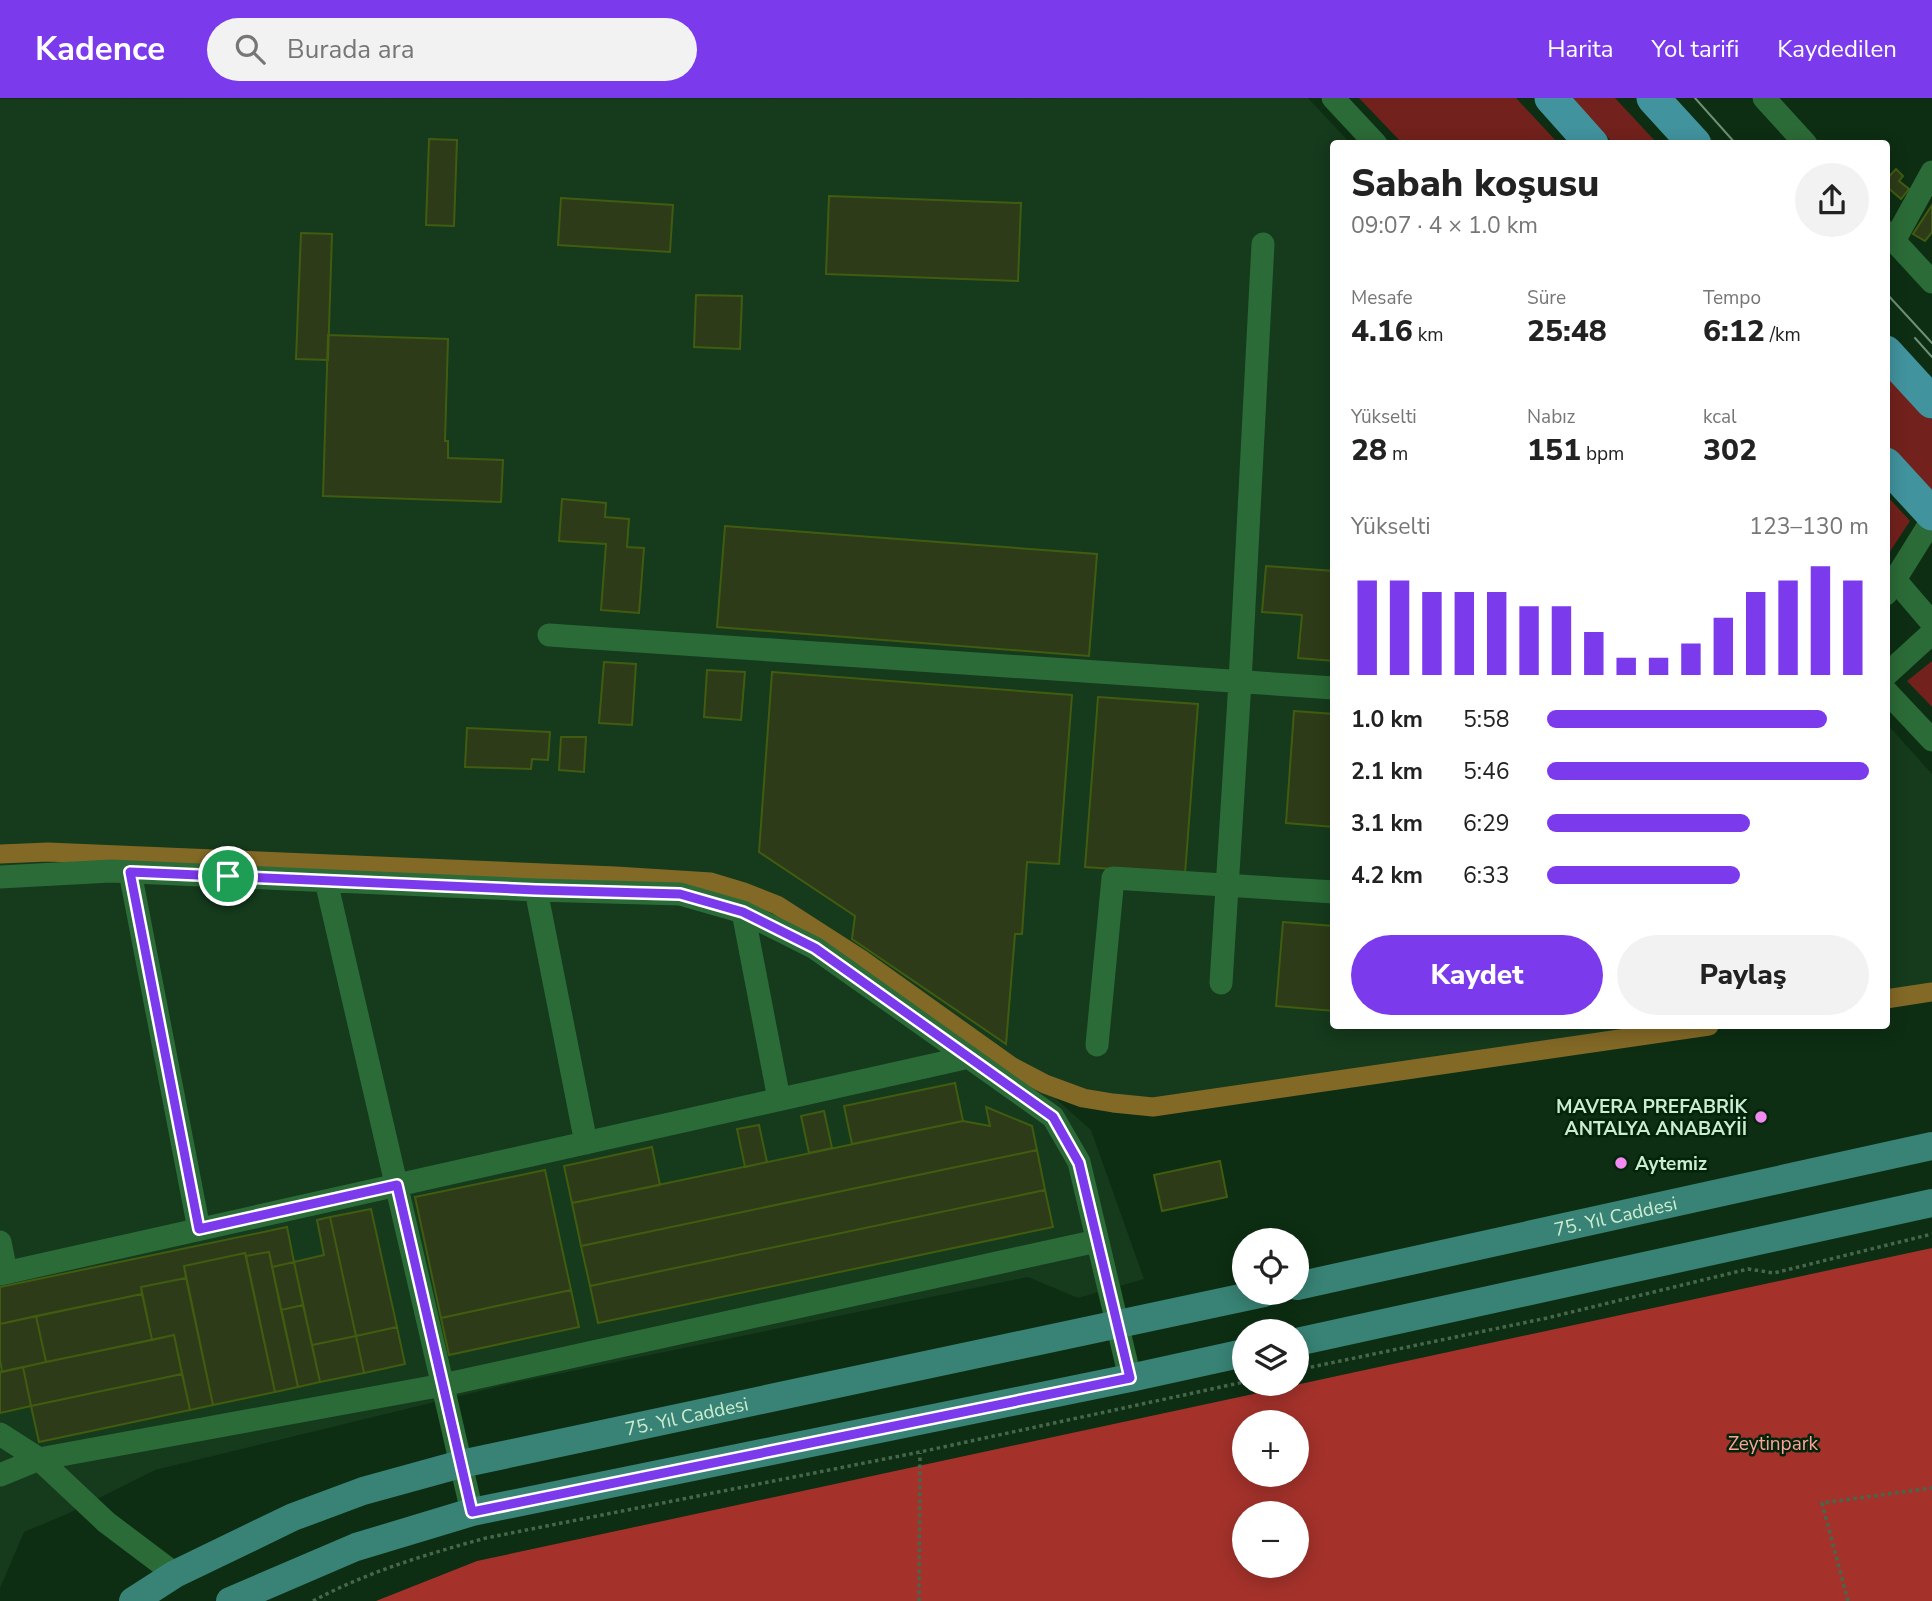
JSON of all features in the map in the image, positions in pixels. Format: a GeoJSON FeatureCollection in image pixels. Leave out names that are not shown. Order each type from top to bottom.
{"type":"FeatureCollection","features":[{"type":"Feature","properties":{"kind":"highway"},"geometry":{"type":"LineString","coordinates":[[1551,98],[1588,140]]}},
{"type":"Feature","properties":{"kind":"highway"},"geometry":{"type":"LineString","coordinates":[[1653,98],[1691,140]]}},
{"type":"Feature","properties":{"kind":"highway"},"geometry":{"type":"LineString","coordinates":[[1890,356],[1932,401]]}},
{"type":"Feature","properties":{"kind":"highway"},"geometry":{"type":"LineString","coordinates":[[1890,468],[1932,514]]}},
{"type":"Feature","properties":{"kind":"main road","name":"75. Yıl Caddesi"},"geometry":{"type":"LineString","coordinates":[[1309,1283],[1932,1146]]}},
{"type":"Feature","properties":{"kind":"main road"},"geometry":{"type":"LineString","coordinates":[[1309,1339],[1932,1203]]}},
{"type":"Feature","properties":{"kind":"main road","name":"75. Yıl Caddesi"},"geometry":{"type":"LineString","coordinates":[[132,1601],[175,1574],[293,1517],[363,1492],[461,1464],[1232,1300]]}},
{"type":"Feature","properties":{"kind":"main road"},"geometry":{"type":"LineString","coordinates":[[230,1601],[356,1547],[472,1512],[1232,1356]]}},
{"type":"Feature","properties":{"kind":"street"},"geometry":{"type":"LineString","coordinates":[[1333,98],[1372,140]]}},
{"type":"Feature","properties":{"kind":"street"},"geometry":{"type":"LineString","coordinates":[[1764,98],[1802,140]]}},
{"type":"Feature","properties":{"kind":"street"},"geometry":{"type":"LineString","coordinates":[[1932,172],[1891,237],[1932,282]]}},
{"type":"Feature","properties":{"kind":"street"},"geometry":{"type":"LineString","coordinates":[[1221,983],[1263,244]]}},
{"type":"Feature","properties":{"kind":"street"},"geometry":{"type":"LineString","coordinates":[[1932,520],[1891,588],[1932,623]]}},
{"type":"Feature","properties":{"kind":"street"},"geometry":{"type":"LineString","coordinates":[[1890,671],[1932,633]]}},
{"type":"Feature","properties":{"kind":"street"},"geometry":{"type":"LineString","coordinates":[[549,635],[1330,688]]}},
{"type":"Feature","properties":{"kind":"street"},"geometry":{"type":"LineString","coordinates":[[1890,695],[1932,740]]}},
{"type":"Feature","properties":{"kind":"street"},"geometry":{"type":"LineString","coordinates":[[0,877],[111,871],[680,894],[743,912],[815,948],[1053,1117],[1079,1163],[1130,1378]]}},
{"type":"Feature","properties":{"kind":"street"},"geometry":{"type":"LineString","coordinates":[[130,872],[199,1229]]}},
{"type":"Feature","properties":{"kind":"street"},"geometry":{"type":"LineString","coordinates":[[1097,1045],[1113,878],[1330,892]]}},
{"type":"Feature","properties":{"kind":"street"},"geometry":{"type":"LineString","coordinates":[[326,881],[472,1512]]}},
{"type":"Feature","properties":{"kind":"street"},"geometry":{"type":"LineString","coordinates":[[536,890],[586,1143]]}},
{"type":"Feature","properties":{"kind":"street"},"geometry":{"type":"LineString","coordinates":[[743,912],[779,1100]]}},
{"type":"Feature","properties":{"kind":"street"},"geometry":{"type":"LineString","coordinates":[[0,1242],[3,1273],[969,1057]]}},
{"type":"Feature","properties":{"kind":"street"},"geometry":{"type":"LineString","coordinates":[[0,1475],[39,1459],[443,1385],[1097,1241]]}},
{"type":"Feature","properties":{"kind":"street"},"geometry":{"type":"LineString","coordinates":[[0,1434],[39,1459],[106,1522],[175,1574]]}},
{"type":"Feature","properties":{"kind":"path"},"geometry":{"type":"LineString","coordinates":[[1309,1368],[1548,1318],[1748,1269],[1774,1273],[1932,1234]]}},
{"type":"Feature","properties":{"kind":"path"},"geometry":{"type":"LineString","coordinates":[[313,1601],[336,1589],[428,1554],[486,1538],[919,1452],[1232,1385]]}},
{"type":"Feature","properties":{"kind":"path"},"geometry":{"type":"LineString","coordinates":[[919,1452],[919,1601]]}},
{"type":"Feature","properties":{"kind":"path"},"geometry":{"type":"LineString","coordinates":[[1848,1601],[1822,1503],[1932,1488]]}},
{"type":"Feature","properties":{"kind":"shaded area"},"geometry":{"type":"Polygon","coordinates":[[[1308,98],[1347,140],[1330,140],[1330,1029],[1683,1029],[1120,1106],[1047,1091],[1091,1130],[1144,1279],[1078,1298],[1028,1277],[509,1384],[155,1470],[67,1514],[24,1532],[0,1588],[0,99],[1308,98]]]}},
{"type":"Feature","properties":{"kind":"shaded area"},"geometry":{"type":"Polygon","coordinates":[[[1359,98],[1516,98],[1555,140],[1399,140],[1359,98]]]}},
{"type":"Feature","properties":{"kind":"shaded area"},"geometry":{"type":"Polygon","coordinates":[[[1571,98],[1615,98],[1654,140],[1610,140],[1571,98]]]}},
{"type":"Feature","properties":{"kind":"shaded area"},"geometry":{"type":"Polygon","coordinates":[[[1890,376],[1932,420],[1932,492],[1890,448],[1890,376]]]}},
{"type":"Feature","properties":{"kind":"shaded area"},"geometry":{"type":"Polygon","coordinates":[[[1890,499],[1910,521],[1890,551],[1890,499]]]}},
{"type":"Feature","properties":{"kind":"shaded area"},"geometry":{"type":"Polygon","coordinates":[[[1932,661],[1932,707],[1907,681],[1932,661]]]}},
{"type":"Feature","properties":{"kind":"shaded area"},"geometry":{"type":"Polygon","coordinates":[[[1890,727],[1932,774],[1932,994],[1890,1000],[1890,727]]]}},
{"type":"Feature","properties":{"kind":"green space","name":"Zeytinpark"},"geometry":{"type":"Polygon","coordinates":[[[1932,1248],[1932,1601],[376,1601],[477,1561],[1244,1396],[1309,1396],[1309,1382],[1932,1248]]]}},
{"type":"Feature","properties":{"kind":"building"},"geometry":{"type":"Polygon","coordinates":[[[429,139],[457,140],[454,226],[426,225],[429,139]]]}},
{"type":"Feature","properties":{"kind":"building"},"geometry":{"type":"Polygon","coordinates":[[[1896,169],[1903,176],[1899,181],[1909,189],[1901,199],[1890,189],[1890,176],[1896,169]]]}},
{"type":"Feature","properties":{"kind":"building"},"geometry":{"type":"Polygon","coordinates":[[[829,196],[1021,203],[1018,281],[826,274],[829,196]]]}},
{"type":"Feature","properties":{"kind":"building"},"geometry":{"type":"Polygon","coordinates":[[[561,198],[673,205],[670,252],[558,245],[561,198]]]}},
{"type":"Feature","properties":{"kind":"building"},"geometry":{"type":"Polygon","coordinates":[[[1932,205],[1932,232],[1925,241],[1913,234],[1932,205]]]}},
{"type":"Feature","properties":{"kind":"building"},"geometry":{"type":"Polygon","coordinates":[[[301,233],[332,234],[328,360],[296,359],[301,233]]]}},
{"type":"Feature","properties":{"kind":"building"},"geometry":{"type":"Polygon","coordinates":[[[696,295],[742,296],[740,349],[694,347],[696,295]]]}},
{"type":"Feature","properties":{"kind":"building"},"geometry":{"type":"Polygon","coordinates":[[[328,335],[448,339],[445,441],[448,441],[448,458],[503,460],[501,502],[323,496],[328,335]]]}},
{"type":"Feature","properties":{"kind":"building"},"geometry":{"type":"Polygon","coordinates":[[[562,499],[606,503],[605,517],[629,519],[627,547],[644,548],[639,613],[601,610],[606,544],[559,541],[562,499]]]}},
{"type":"Feature","properties":{"kind":"building"},"geometry":{"type":"Polygon","coordinates":[[[725,526],[1097,554],[1089,656],[717,627],[725,526]]]}},
{"type":"Feature","properties":{"kind":"building"},"geometry":{"type":"Polygon","coordinates":[[[1266,566],[1330,571],[1330,661],[1298,658],[1302,615],[1262,612],[1266,566]]]}},
{"type":"Feature","properties":{"kind":"building"},"geometry":{"type":"Polygon","coordinates":[[[604,662],[636,664],[632,725],[599,723],[604,662]]]}},
{"type":"Feature","properties":{"kind":"building"},"geometry":{"type":"Polygon","coordinates":[[[707,670],[745,672],[741,720],[704,717],[707,670]]]}},
{"type":"Feature","properties":{"kind":"building"},"geometry":{"type":"Polygon","coordinates":[[[772,672],[1072,695],[1059,864],[1027,862],[1022,934],[1015,934],[1006,1044],[852,939],[855,916],[759,852],[772,672]]]}},
{"type":"Feature","properties":{"kind":"building"},"geometry":{"type":"Polygon","coordinates":[[[1098,697],[1198,704],[1185,874],[1085,867],[1098,697]]]}},
{"type":"Feature","properties":{"kind":"building"},"geometry":{"type":"Polygon","coordinates":[[[1294,711],[1330,714],[1330,827],[1286,823],[1294,711]]]}},
{"type":"Feature","properties":{"kind":"building"},"geometry":{"type":"Polygon","coordinates":[[[467,728],[550,732],[548,760],[532,759],[531,769],[465,767],[467,728]]]}},
{"type":"Feature","properties":{"kind":"building"},"geometry":{"type":"Polygon","coordinates":[[[561,737],[586,737],[584,772],[559,770],[561,737]]]}},
{"type":"Feature","properties":{"kind":"building"},"geometry":{"type":"Polygon","coordinates":[[[1283,922],[1330,926],[1330,1011],[1276,1006],[1283,922]]]}},
{"type":"Feature","properties":{"kind":"building"},"geometry":{"type":"Polygon","coordinates":[[[955,1083],[963,1121],[852,1144],[844,1106],[955,1083]]]}},
{"type":"Feature","properties":{"kind":"building"},"geometry":{"type":"Polygon","coordinates":[[[986,1107],[1032,1126],[1037,1150],[581,1246],[572,1203],[963,1121],[990,1126],[986,1107]]]}},
{"type":"Feature","properties":{"kind":"building"},"geometry":{"type":"Polygon","coordinates":[[[824,1111],[832,1148],[809,1153],[801,1116],[824,1111]]]}},
{"type":"Feature","properties":{"kind":"building"},"geometry":{"type":"Polygon","coordinates":[[[759,1125],[767,1162],[745,1167],[737,1129],[759,1125]]]}},
{"type":"Feature","properties":{"kind":"building"},"geometry":{"type":"Polygon","coordinates":[[[652,1147],[660,1185],[572,1203],[564,1166],[652,1147]]]}},
{"type":"Feature","properties":{"kind":"building"},"geometry":{"type":"Polygon","coordinates":[[[1037,1150],[1045,1190],[590,1286],[581,1246],[1037,1150]]]}},
{"type":"Feature","properties":{"kind":"building"},"geometry":{"type":"Polygon","coordinates":[[[1220,1161],[1227,1197],[1162,1211],[1154,1175],[1220,1161]]]}},
{"type":"Feature","properties":{"kind":"building"},"geometry":{"type":"Polygon","coordinates":[[[545,1170],[571,1290],[441,1318],[415,1197],[545,1170]]]}},
{"type":"Feature","properties":{"kind":"building"},"geometry":{"type":"Polygon","coordinates":[[[1045,1190],[1053,1227],[598,1323],[590,1286],[1045,1190]]]}},
{"type":"Feature","properties":{"kind":"building"},"geometry":{"type":"Polygon","coordinates":[[[371,1209],[397,1327],[356,1336],[330,1217],[371,1209]]]}},
{"type":"Feature","properties":{"kind":"building"},"geometry":{"type":"Polygon","coordinates":[[[330,1217],[356,1336],[312,1345],[294,1262],[324,1255],[317,1220],[330,1217]]]}},
{"type":"Feature","properties":{"kind":"building"},"geometry":{"type":"Polygon","coordinates":[[[287,1227],[294,1262],[272,1267],[269,1252],[246,1256],[245,1253],[184,1266],[186,1278],[141,1287],[142,1294],[0,1324],[0,1287],[287,1227]]]}},
{"type":"Feature","properties":{"kind":"building"},"geometry":{"type":"Polygon","coordinates":[[[269,1252],[298,1387],[275,1392],[246,1256],[269,1252]]]}},
{"type":"Feature","properties":{"kind":"building"},"geometry":{"type":"Polygon","coordinates":[[[245,1253],[275,1392],[213,1405],[184,1266],[245,1253]]]}},
{"type":"Feature","properties":{"kind":"building"},"geometry":{"type":"Polygon","coordinates":[[[294,1262],[303,1305],[281,1310],[272,1267],[294,1262]]]}},
{"type":"Feature","properties":{"kind":"building"},"geometry":{"type":"Polygon","coordinates":[[[186,1278],[213,1405],[190,1410],[174,1335],[152,1340],[141,1287],[186,1278]]]}},
{"type":"Feature","properties":{"kind":"building"},"geometry":{"type":"Polygon","coordinates":[[[571,1290],[579,1327],[449,1355],[441,1318],[571,1290]]]}},
{"type":"Feature","properties":{"kind":"building"},"geometry":{"type":"Polygon","coordinates":[[[142,1294],[152,1340],[46,1362],[36,1316],[142,1294]]]}},
{"type":"Feature","properties":{"kind":"building"},"geometry":{"type":"Polygon","coordinates":[[[303,1305],[320,1382],[298,1387],[281,1310],[303,1305]]]}},
{"type":"Feature","properties":{"kind":"building"},"geometry":{"type":"Polygon","coordinates":[[[36,1316],[46,1362],[2,1372],[0,1324],[36,1316]]]}},
{"type":"Feature","properties":{"kind":"building"},"geometry":{"type":"Polygon","coordinates":[[[397,1327],[405,1364],[364,1373],[356,1336],[397,1327]]]}},
{"type":"Feature","properties":{"kind":"building"},"geometry":{"type":"Polygon","coordinates":[[[174,1335],[182,1374],[31,1406],[23,1367],[174,1335]]]}},
{"type":"Feature","properties":{"kind":"building"},"geometry":{"type":"Polygon","coordinates":[[[356,1336],[364,1373],[320,1382],[312,1345],[356,1336]]]}},
{"type":"Feature","properties":{"kind":"building"},"geometry":{"type":"Polygon","coordinates":[[[23,1367],[31,1406],[0,1413],[0,1372],[23,1367]]]}},
{"type":"Feature","properties":{"kind":"building"},"geometry":{"type":"Polygon","coordinates":[[[182,1374],[190,1410],[39,1442],[31,1406],[182,1374]]]}},
{"type":"Feature","properties":{"kind":"waterway"},"geometry":{"type":"LineString","coordinates":[[0,854],[48,852],[711,882],[777,905],[861,959],[1011,1066],[1045,1084],[1083,1098],[1113,1103],[1153,1107],[1688,1029]]}},
{"type":"Feature","properties":{"kind":"waterway"},"geometry":{"type":"LineString","coordinates":[[1890,998],[1932,992]]}},
{"type":"Feature","properties":{"kind":"tram line"},"geometry":{"type":"LineString","coordinates":[[1695,98],[1732,140]]}},
{"type":"Feature","properties":{"kind":"tram line"},"geometry":{"type":"LineString","coordinates":[[1890,297],[1932,343]]}},
{"type":"Feature","properties":{"kind":"tram line"},"geometry":{"type":"LineString","coordinates":[[1915,338],[1932,357]]}},
{"type":"Feature","properties":{"kind":"place","name":"MAVERA PREFABRİK ANTALYA ANABAYİİ"},"geometry":{"type":"Point","coordinates":[1761,1117]}},
{"type":"Feature","properties":{"kind":"place","name":"Aytemiz"},"geometry":{"type":"Point","coordinates":[1621,1163]}},
{"type":"Feature","properties":{"kind":"route"},"geometry":{"type":"LineString","coordinates":[[130,872],[228,876],[680,894],[743,912],[815,948],[1053,1117],[1079,1163],[1130,1378],[472,1512],[397,1185],[199,1229],[130,872]]}}]}
